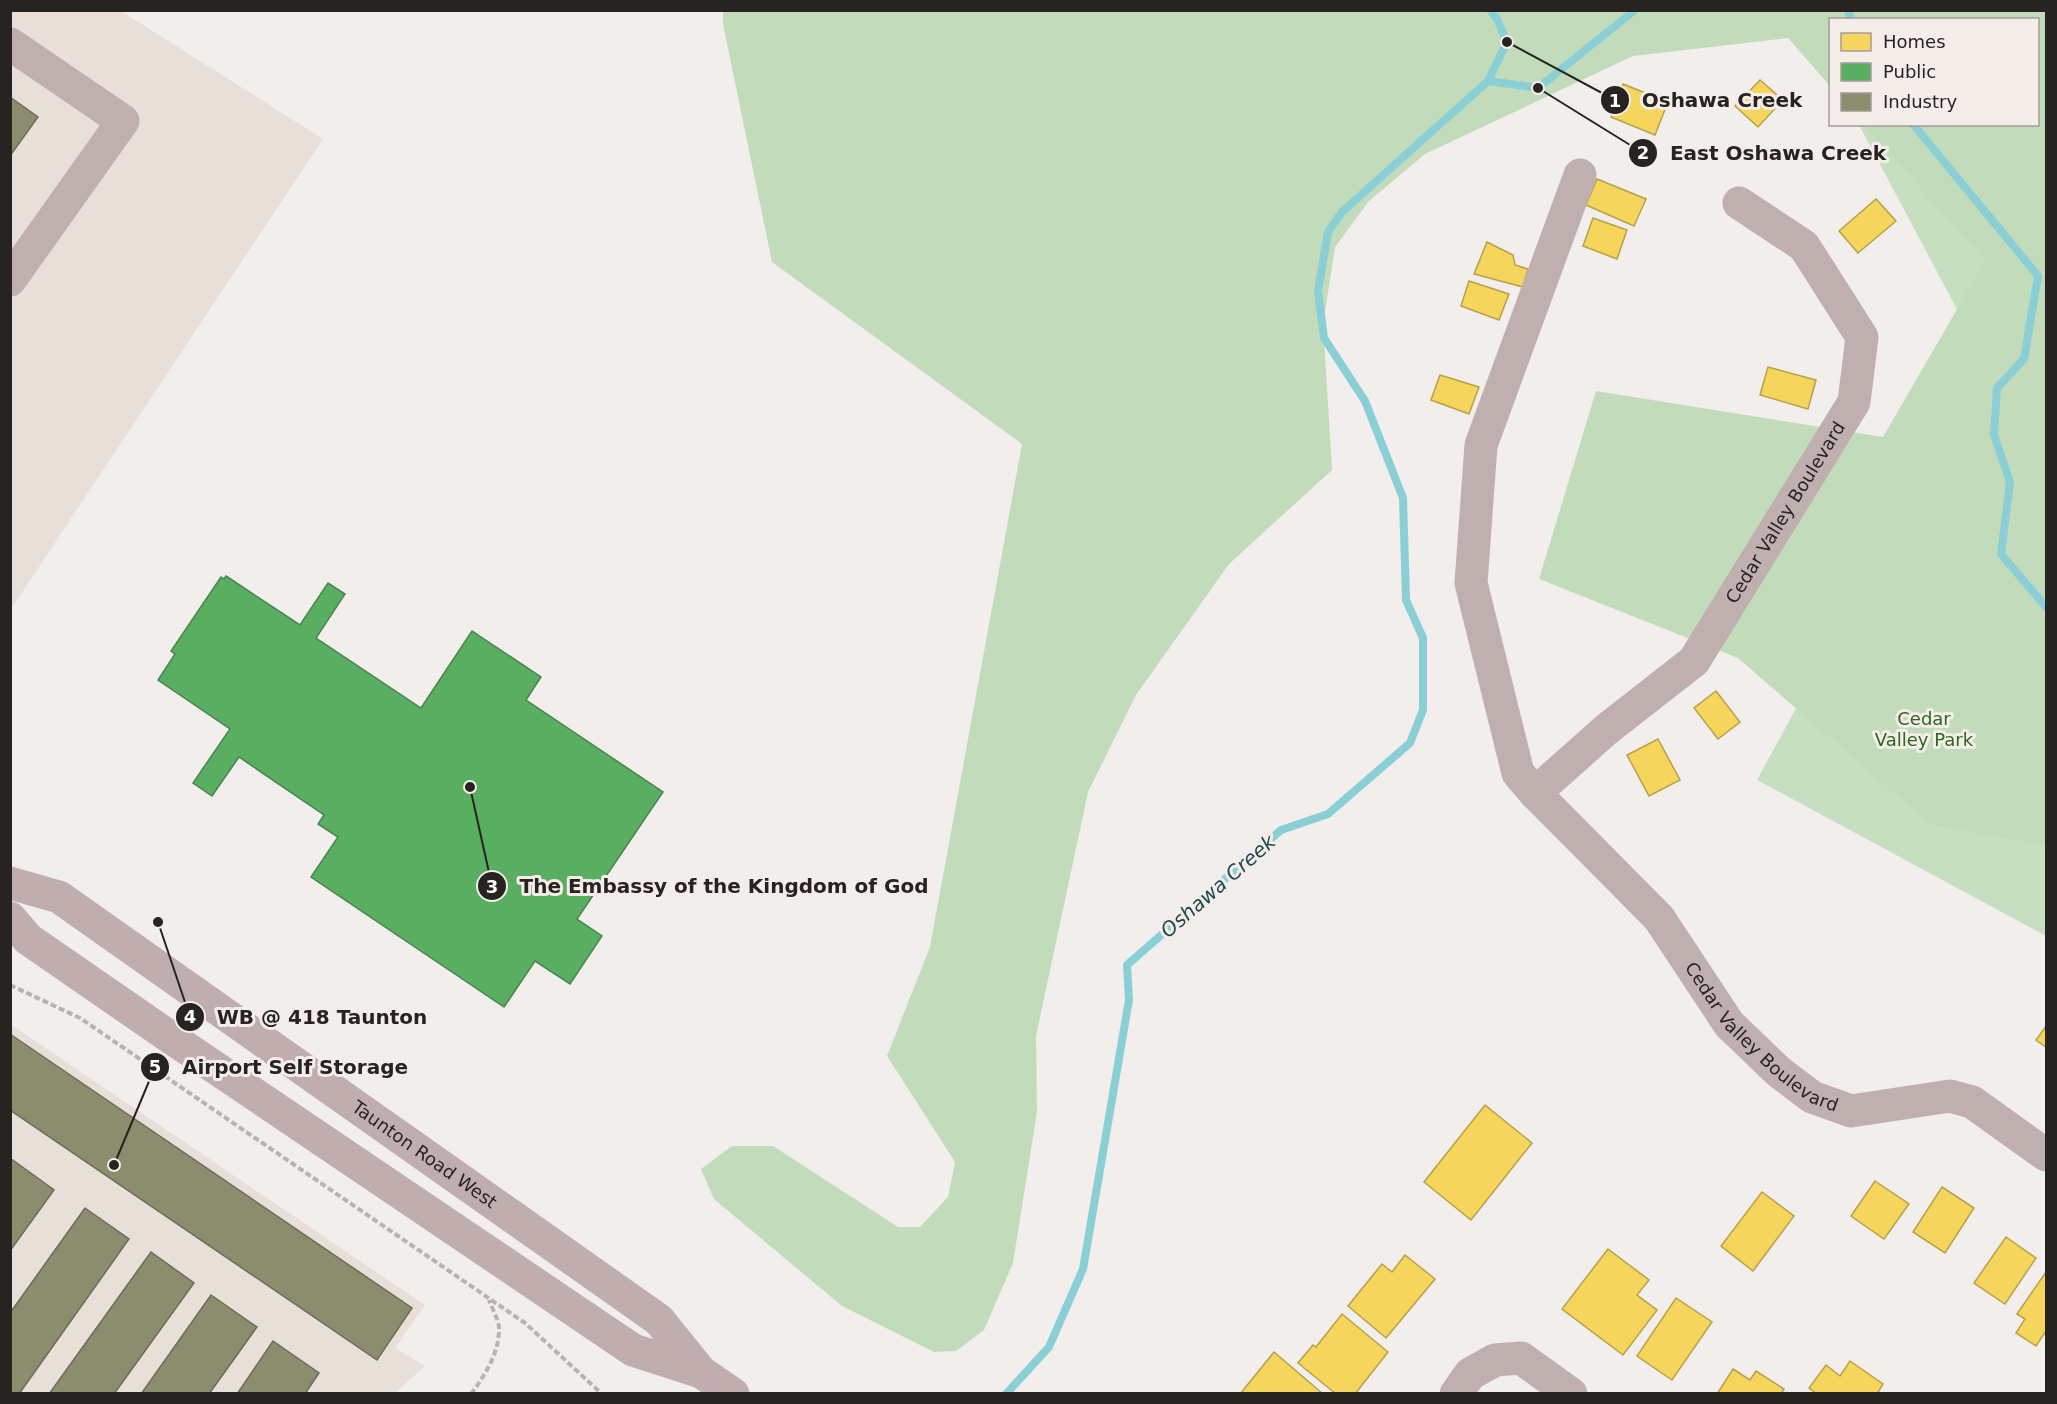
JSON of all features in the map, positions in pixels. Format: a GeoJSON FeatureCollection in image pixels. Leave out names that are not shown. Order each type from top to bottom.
{"type":"FeatureCollection","features":[{"type":"Feature","properties":{"kind":"main road","name":"Taunton Road West"},"geometry":{"type":"LineString","coordinates":[[10,883],[59,897],[659,1320],[701,1372],[733,1394]]}},
{"type":"Feature","properties":{"kind":"main road","name":"Taunton Road West"},"geometry":{"type":"LineString","coordinates":[[10,918],[28,939],[633,1350],[701,1372]]}},
{"type":"Feature","properties":{"kind":"street"},"geometry":{"type":"LineString","coordinates":[[10,44],[123,121],[10,280]]}},
{"type":"Feature","properties":{"kind":"street","name":"Cedar Valley Boulevard"},"geometry":{"type":"LineString","coordinates":[[1580,175],[1481,445],[1471,583],[1518,773],[1659,918],[1729,1024],[1779,1072],[1812,1097],[1851,1111],[1950,1096],[1971,1102],[2046,1155]]}},
{"type":"Feature","properties":{"kind":"street","name":"Cedar Valley Boulevard"},"geometry":{"type":"LineString","coordinates":[[1535,793],[1607,729],[1694,661],[1854,402],[1862,337],[1804,246],[1739,203]]}},
{"type":"Feature","properties":{"kind":"street"},"geometry":{"type":"LineString","coordinates":[[1456,1394],[1470,1374],[1495,1360],[1521,1358],[1571,1394]]}},
{"type":"Feature","properties":{"kind":"path"},"geometry":{"type":"LineString","coordinates":[[10,985],[80,1018],[525,1323],[602,1394]]}},
{"type":"Feature","properties":{"kind":"path"},"geometry":{"type":"LineString","coordinates":[[471,1394],[483,1378],[496,1350],[499,1326],[488,1299]]}},
{"type":"Feature","properties":{"kind":"shaded area"},"geometry":{"type":"Polygon","coordinates":[[[11,11],[121,11],[323,139],[11,609],[11,11]]]}},
{"type":"Feature","properties":{"kind":"shaded area"},"geometry":{"type":"Polygon","coordinates":[[[10,1024],[425,1305],[395,1348],[425,1366],[395,1393],[11,1393],[10,1024]]]}},
{"type":"Feature","properties":{"kind":"green space"},"geometry":{"type":"Polygon","coordinates":[[[723,11],[2046,11],[2046,846],[1929,824],[1738,658],[1539,579],[1596,391],[1883,437],[1985,261],[1865,126],[2039,126],[2039,18],[1829,18],[1829,85],[1788,38],[1633,56],[1425,154],[1369,201],[1335,247],[1323,325],[1332,470],[1229,564],[1136,695],[1088,792],[1036,1036],[1037,1112],[1013,1263],[984,1330],[956,1351],[934,1352],[842,1306],[714,1199],[701,1169],[732,1146],[773,1146],[898,1227],[920,1227],[948,1197],[955,1162],[887,1056],[930,947],[1022,444],[772,262],[723,24],[723,11]]]}},
{"type":"Feature","properties":{"kind":"green space","name":"Cedar Valley Park"},"geometry":{"type":"Polygon","coordinates":[[[1462,11],[2046,11],[2046,936],[1757,780],[1985,362],[1860,126],[2039,126],[2039,18],[1829,18],[1829,20],[1806,24],[1462,11]]]}},
{"type":"Feature","properties":{"kind":"building: Homes"},"geometry":{"type":"Polygon","coordinates":[[[1760,80],[1783,100],[1758,127],[1735,106],[1760,80]]]}},
{"type":"Feature","properties":{"kind":"building: Homes"},"geometry":{"type":"Polygon","coordinates":[[[1623,84],[1668,102],[1655,135],[1611,117],[1623,84]]]}},
{"type":"Feature","properties":{"kind":"building: Homes"},"geometry":{"type":"Polygon","coordinates":[[[1597,179],[1646,199],[1634,226],[1586,205],[1597,179]]]}},
{"type":"Feature","properties":{"kind":"building: Homes"},"geometry":{"type":"Polygon","coordinates":[[[1876,199],[1896,221],[1858,253],[1839,231],[1876,199]]]}},
{"type":"Feature","properties":{"kind":"building: Homes"},"geometry":{"type":"Polygon","coordinates":[[[1593,218],[1627,230],[1617,259],[1583,246],[1593,218]]]}},
{"type":"Feature","properties":{"kind":"building: Homes"},"geometry":{"type":"Polygon","coordinates":[[[1487,242],[1513,255],[1515,265],[1528,269],[1523,287],[1474,274],[1487,242]]]}},
{"type":"Feature","properties":{"kind":"building: Homes"},"geometry":{"type":"Polygon","coordinates":[[[1469,281],[1509,294],[1499,320],[1461,306],[1469,281]]]}},
{"type":"Feature","properties":{"kind":"building: Homes"},"geometry":{"type":"Polygon","coordinates":[[[1768,367],[1816,380],[1808,409],[1760,395],[1768,367]]]}},
{"type":"Feature","properties":{"kind":"building: Homes"},"geometry":{"type":"Polygon","coordinates":[[[1440,375],[1479,387],[1469,414],[1431,400],[1440,375]]]}},
{"type":"Feature","properties":{"kind":"building: Homes"},"geometry":{"type":"Polygon","coordinates":[[[1716,691],[1740,722],[1718,739],[1694,708],[1716,691]]]}},
{"type":"Feature","properties":{"kind":"building: Homes"},"geometry":{"type":"Polygon","coordinates":[[[1658,739],[1680,780],[1649,796],[1627,755],[1658,739]]]}},
{"type":"Feature","properties":{"kind":"building: Homes"},"geometry":{"type":"Polygon","coordinates":[[[2046,1026],[2046,1047],[2036,1040],[2046,1026]]]}},
{"type":"Feature","properties":{"kind":"building: Homes"},"geometry":{"type":"Polygon","coordinates":[[[1485,1105],[1532,1143],[1471,1220],[1424,1182],[1485,1105]]]}},
{"type":"Feature","properties":{"kind":"building: Homes"},"geometry":{"type":"Polygon","coordinates":[[[1875,1181],[1909,1204],[1884,1239],[1851,1216],[1875,1181]]]}},
{"type":"Feature","properties":{"kind":"building: Homes"},"geometry":{"type":"Polygon","coordinates":[[[1942,1187],[1974,1208],[1945,1253],[1913,1232],[1942,1187]]]}},
{"type":"Feature","properties":{"kind":"building: Homes"},"geometry":{"type":"Polygon","coordinates":[[[1762,1192],[1794,1216],[1753,1271],[1721,1246],[1762,1192]]]}},
{"type":"Feature","properties":{"kind":"building: Homes"},"geometry":{"type":"Polygon","coordinates":[[[2006,1237],[2036,1258],[2005,1304],[1974,1283],[2006,1237]]]}},
{"type":"Feature","properties":{"kind":"building: Homes"},"geometry":{"type":"Polygon","coordinates":[[[1608,1249],[1649,1280],[1637,1295],[1657,1310],[1623,1355],[1562,1309],[1608,1249]]]}},
{"type":"Feature","properties":{"kind":"building: Homes"},"geometry":{"type":"Polygon","coordinates":[[[1405,1255],[1435,1279],[1386,1338],[1348,1306],[1382,1264],[1392,1272],[1405,1255]]]}},
{"type":"Feature","properties":{"kind":"building: Homes"},"geometry":{"type":"Polygon","coordinates":[[[2046,1272],[2046,1331],[2036,1346],[2016,1333],[2025,1319],[2017,1314],[2046,1272]]]}},
{"type":"Feature","properties":{"kind":"building: Homes"},"geometry":{"type":"Polygon","coordinates":[[[1676,1298],[1712,1322],[1672,1380],[1637,1356],[1676,1298]]]}},
{"type":"Feature","properties":{"kind":"building: Homes"},"geometry":{"type":"Polygon","coordinates":[[[1342,1314],[1388,1352],[1355,1394],[1336,1394],[1298,1363],[1313,1345],[1316,1347],[1342,1314]]]}},
{"type":"Feature","properties":{"kind":"building: Homes"},"geometry":{"type":"Polygon","coordinates":[[[1274,1352],[1323,1394],[1240,1394],[1274,1352]]]}},
{"type":"Feature","properties":{"kind":"building: Homes"},"geometry":{"type":"Polygon","coordinates":[[[1850,1361],[1883,1384],[1877,1394],[1817,1394],[1809,1388],[1826,1365],[1840,1376],[1850,1361]]]}},
{"type":"Feature","properties":{"kind":"building: Homes"},"geometry":{"type":"Polygon","coordinates":[[[1733,1369],[1750,1380],[1756,1371],[1784,1389],[1781,1394],[1717,1394],[1733,1369]]]}},
{"type":"Feature","properties":{"kind":"building: Public"},"geometry":{"type":"Polygon","coordinates":[[[226,576],[300,625],[328,583],[345,594],[316,638],[421,708],[472,631],[541,677],[526,700],[663,792],[577,919],[602,936],[570,984],[535,961],[504,1007],[311,877],[338,837],[318,824],[324,815],[239,757],[212,796],[193,783],[230,729],[158,680],[175,654],[171,651],[221,577],[224,579],[226,576]]]}},
{"type":"Feature","properties":{"kind":"building: Industry"},"geometry":{"type":"Polygon","coordinates":[[[10,97],[38,117],[10,156],[10,97]]]}},
{"type":"Feature","properties":{"kind":"building: Industry"},"geometry":{"type":"Polygon","coordinates":[[[10,1034],[412,1308],[377,1360],[10,1110],[10,1034]]]}},
{"type":"Feature","properties":{"kind":"building: Industry"},"geometry":{"type":"Polygon","coordinates":[[[10,1158],[54,1190],[10,1251],[10,1158]]]}},
{"type":"Feature","properties":{"kind":"building: Industry"},"geometry":{"type":"Polygon","coordinates":[[[85,1208],[129,1239],[19,1394],[10,1394],[10,1313],[85,1208]]]}},
{"type":"Feature","properties":{"kind":"building: Industry"},"geometry":{"type":"Polygon","coordinates":[[[151,1252],[194,1283],[114,1394],[49,1394],[151,1252]]]}},
{"type":"Feature","properties":{"kind":"building: Industry"},"geometry":{"type":"Polygon","coordinates":[[[211,1295],[257,1327],[209,1394],[141,1394],[211,1295]]]}},
{"type":"Feature","properties":{"kind":"building: Industry"},"geometry":{"type":"Polygon","coordinates":[[[273,1341],[319,1373],[305,1394],[237,1394],[273,1341]]]}},
{"type":"Feature","properties":{"kind":"waterway","name":"Oshawa Creek"},"geometry":{"type":"LineString","coordinates":[[1006,1394],[1049,1347],[1083,1269],[1129,1000],[1127,965],[1281,830],[1328,814],[1410,743],[1423,710],[1423,638],[1406,600],[1403,498],[1365,401],[1324,338],[1318,291],[1328,232],[1342,212],[1488,81],[1507,42],[1497,19],[1490,10]]}},
{"type":"Feature","properties":{"kind":"waterway"},"geometry":{"type":"LineString","coordinates":[[1488,81],[1538,88],[1635,10]]}},
{"type":"Feature","properties":{"kind":"waterway"},"geometry":{"type":"LineString","coordinates":[[1847,10],[1851,18]]}},
{"type":"Feature","properties":{"kind":"waterway"},"geometry":{"type":"LineString","coordinates":[[1915,126],[2038,276],[2024,359],[1997,388],[1994,435],[2010,482],[2001,554],[2046,607]]}},
{"type":"Feature","properties":{"kind":"place","name":"Oshawa Creek"},"geometry":{"type":"Point","coordinates":[1507,42]}},
{"type":"Feature","properties":{"kind":"place","name":"East Oshawa Creek"},"geometry":{"type":"Point","coordinates":[1538,88]}},
{"type":"Feature","properties":{"kind":"place","name":"The Embassy of the Kingdom of God"},"geometry":{"type":"Point","coordinates":[470,787]}},
{"type":"Feature","properties":{"kind":"place","name":"WB @ 418 Taunton"},"geometry":{"type":"Point","coordinates":[158,922]}},
{"type":"Feature","properties":{"kind":"place","name":"Airport Self Storage"},"geometry":{"type":"Point","coordinates":[114,1165]}}]}
